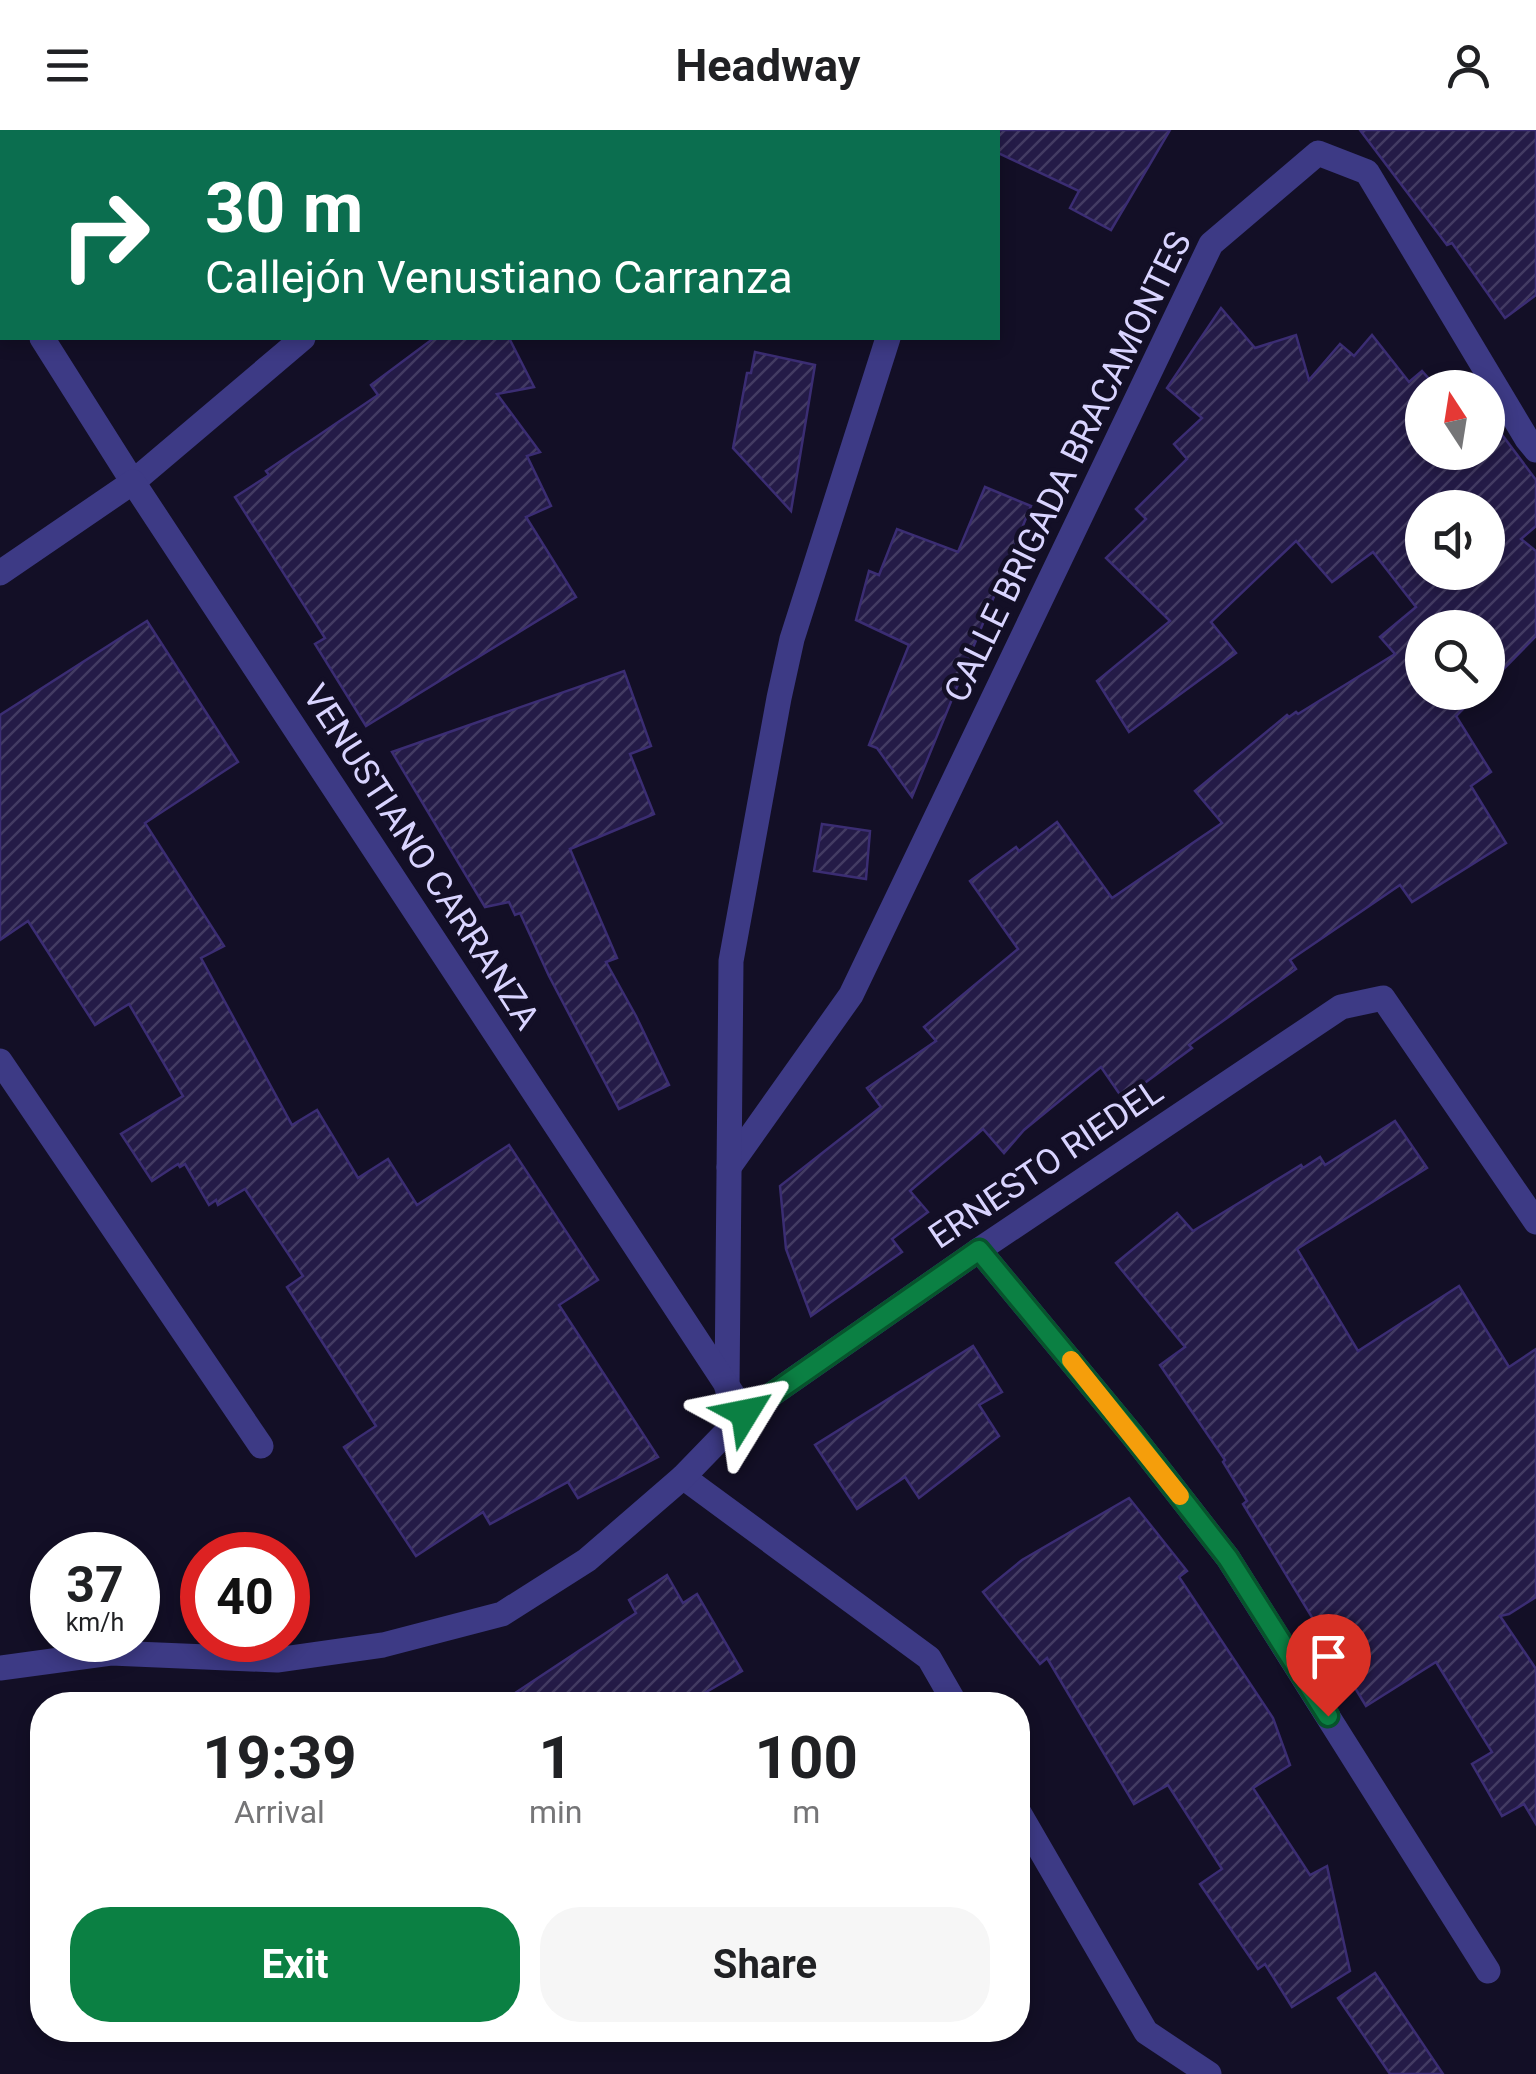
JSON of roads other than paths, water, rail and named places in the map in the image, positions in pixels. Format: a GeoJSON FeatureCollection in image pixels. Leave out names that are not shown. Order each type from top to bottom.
{"type":"FeatureCollection","features":[{"type":"Feature","properties":{"kind":"street","name":"CALLE BRIGADA BRACAMONTES"},"geometry":{"type":"LineString","coordinates":[[728,1168],[850,996],[1210,244],[1318,153],[1367,172],[1536,450]]}},
{"type":"Feature","properties":{"kind":"street","name":"VENUSTIANO CARRANZA"},"geometry":{"type":"LineString","coordinates":[[43,340],[132,482],[745,1413]]}},
{"type":"Feature","properties":{"kind":"street"},"geometry":{"type":"LineString","coordinates":[[0,573],[132,482],[301,340]]}},
{"type":"Feature","properties":{"kind":"street"},"geometry":{"type":"LineString","coordinates":[[727,1388],[731,961],[792,639],[886,340]]}},
{"type":"Feature","properties":{"kind":"street","name":"ERNESTO RIEDEL"},"geometry":{"type":"LineString","coordinates":[[0,1668],[111,1653],[277,1660],[383,1645],[502,1614],[587,1560],[682,1477],[745,1413],[979,1250],[1342,1007],[1383,998],[1536,1222]]}},
{"type":"Feature","properties":{"kind":"street"},"geometry":{"type":"LineString","coordinates":[[0,1061],[261,1446]]}},
{"type":"Feature","properties":{"kind":"street"},"geometry":{"type":"LineString","coordinates":[[979,1250],[1228,1558],[1488,1970]]}},
{"type":"Feature","properties":{"kind":"street"},"geometry":{"type":"LineString","coordinates":[[682,1477],[929,1658],[949,1692]]}},
{"type":"Feature","properties":{"kind":"street"},"geometry":{"type":"LineString","coordinates":[[1030,1832],[1146,2032],[1209,2074]]}}]}
